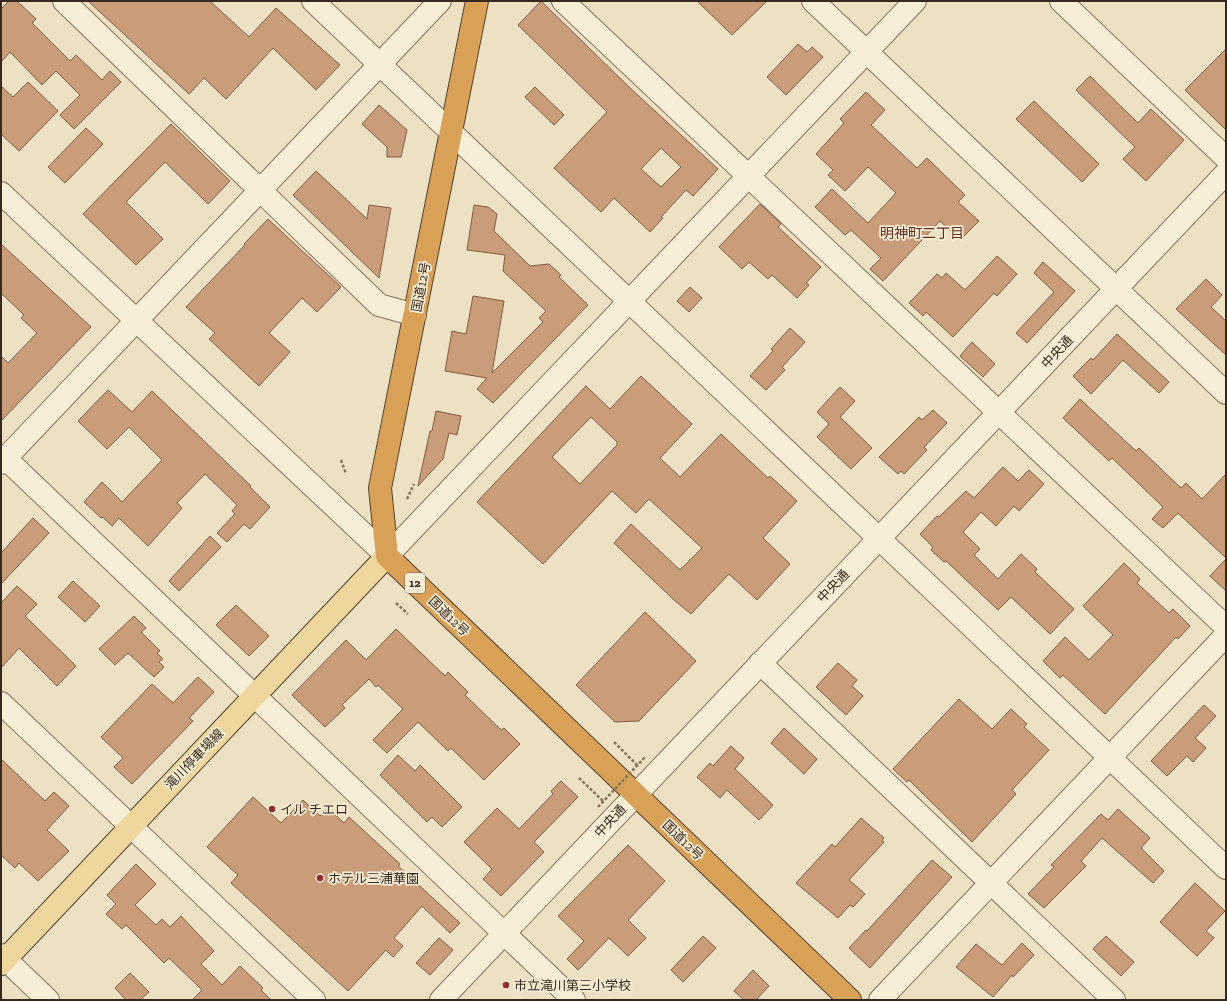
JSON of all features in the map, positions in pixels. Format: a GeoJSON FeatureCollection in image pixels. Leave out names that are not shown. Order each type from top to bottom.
{"type":"FeatureCollection","features":[{"type":"Feature","properties":{"kind":"highway","name":"国道12号"},"geometry":{"type":"LineString","coordinates":[[478,1],[380,488],[387,556],[850,1000]]}},
{"type":"Feature","properties":{"kind":"main road","name":"滝川停車場線"},"geometry":{"type":"LineString","coordinates":[[2,959],[387,556]]}},
{"type":"Feature","properties":{"kind":"street"},"geometry":{"type":"LineString","coordinates":[[64,1],[261,189],[379,305],[415,315]]}},
{"type":"Feature","properties":{"kind":"street"},"geometry":{"type":"LineString","coordinates":[[314,1],[1226,868]]}},
{"type":"Feature","properties":{"kind":"street"},"geometry":{"type":"LineString","coordinates":[[440,1],[3,460],[574,1000]]}},
{"type":"Feature","properties":{"kind":"street"},"geometry":{"type":"LineString","coordinates":[[563,1],[998,414],[1226,627]]}},
{"type":"Feature","properties":{"kind":"street"},"geometry":{"type":"LineString","coordinates":[[813,1],[1226,393]]}},
{"type":"Feature","properties":{"kind":"street"},"geometry":{"type":"LineString","coordinates":[[1,193],[387,556],[915,1]]}},
{"type":"Feature","properties":{"kind":"street"},"geometry":{"type":"LineString","coordinates":[[1061,1],[1226,158]]}},
{"type":"Feature","properties":{"kind":"street","name":"中央通"},"geometry":{"type":"LineString","coordinates":[[441,1000],[1226,173]]}},
{"type":"Feature","properties":{"kind":"street"},"geometry":{"type":"LineString","coordinates":[[880,1000],[1226,635]]}},
{"type":"Feature","properties":{"kind":"street"},"geometry":{"type":"LineString","coordinates":[[760,663],[1114,1000]]}},
{"type":"Feature","properties":{"kind":"street"},"geometry":{"type":"LineString","coordinates":[[1,703],[314,1000]]}},
{"type":"Feature","properties":{"kind":"street"},"geometry":{"type":"LineString","coordinates":[[2,959],[48,1000]]}},
{"type":"Feature","properties":{"kind":"path"},"geometry":{"type":"LineString","coordinates":[[341,460],[346,474]]}},
{"type":"Feature","properties":{"kind":"path"},"geometry":{"type":"LineString","coordinates":[[408,499],[414,484]]}},
{"type":"Feature","properties":{"kind":"path"},"geometry":{"type":"LineString","coordinates":[[396,602],[408,614]]}},
{"type":"Feature","properties":{"kind":"path"},"geometry":{"type":"LineString","coordinates":[[614,742],[635,763]]}},
{"type":"Feature","properties":{"kind":"path"},"geometry":{"type":"LineString","coordinates":[[598,808],[646,756]]}},
{"type":"Feature","properties":{"kind":"path"},"geometry":{"type":"LineString","coordinates":[[579,778],[601,799]]}},
{"type":"Feature","properties":{"kind":"building"},"geometry":{"type":"Polygon","coordinates":[[[9,1],[17,1],[36,19],[32,23],[70,61],[76,55],[102,80],[110,71],[121,82],[74,129],[60,115],[80,95],[56,71],[42,85],[10,52],[1,62],[1,9],[9,1]]]}},
{"type":"Feature","properties":{"kind":"building"},"geometry":{"type":"Polygon","coordinates":[[[88,1],[210,1],[249,37],[276,8],[340,65],[316,90],[273,48],[226,99],[204,78],[189,94],[88,1]]]}},
{"type":"Feature","properties":{"kind":"building"},"geometry":{"type":"Polygon","coordinates":[[[541,1],[630,88],[718,169],[693,196],[686,190],[661,217],[663,218],[650,232],[614,198],[601,212],[554,168],[607,112],[518,25],[541,1]],[[661,148],[641,169],[661,187],[681,167],[661,148]]]}},
{"type":"Feature","properties":{"kind":"building"},"geometry":{"type":"Polygon","coordinates":[[[697,1],[767,1],[732,35],[697,1]]]}},
{"type":"Feature","properties":{"kind":"building"},"geometry":{"type":"Polygon","coordinates":[[[798,44],[807,52],[812,47],[823,57],[786,95],[767,77],[798,44]]]}},
{"type":"Feature","properties":{"kind":"building"},"geometry":{"type":"Polygon","coordinates":[[[1226,49],[1226,130],[1185,90],[1226,49]]]}},
{"type":"Feature","properties":{"kind":"building"},"geometry":{"type":"Polygon","coordinates":[[[1090,76],[1138,123],[1151,109],[1184,140],[1146,181],[1123,159],[1135,147],[1076,90],[1090,76]]]}},
{"type":"Feature","properties":{"kind":"building"},"geometry":{"type":"Polygon","coordinates":[[[28,82],[58,111],[19,151],[1,134],[1,86],[13,97],[28,82]]]}},
{"type":"Feature","properties":{"kind":"building"},"geometry":{"type":"Polygon","coordinates":[[[535,87],[564,115],[554,125],[525,97],[535,87]]]}},
{"type":"Feature","properties":{"kind":"building"},"geometry":{"type":"Polygon","coordinates":[[[866,92],[885,110],[871,125],[917,168],[927,158],[965,195],[958,202],[979,221],[960,240],[940,221],[883,281],[870,269],[881,258],[851,230],[845,235],[815,207],[832,189],[868,223],[896,193],[868,167],[845,191],[828,175],[833,170],[816,154],[844,123],[840,119],[866,92]]]}},
{"type":"Feature","properties":{"kind":"building"},"geometry":{"type":"Polygon","coordinates":[[[1034,101],[1099,164],[1082,182],[1016,119],[1034,101]]]}},
{"type":"Feature","properties":{"kind":"building"},"geometry":{"type":"Polygon","coordinates":[[[379,105],[407,130],[401,157],[387,157],[387,147],[362,124],[379,105]]]}},
{"type":"Feature","properties":{"kind":"building"},"geometry":{"type":"Polygon","coordinates":[[[171,124],[230,181],[208,204],[165,162],[126,202],[163,239],[136,265],[83,214],[171,124]]]}},
{"type":"Feature","properties":{"kind":"building"},"geometry":{"type":"Polygon","coordinates":[[[86,128],[103,144],[65,183],[48,167],[86,128]]]}},
{"type":"Feature","properties":{"kind":"building"},"geometry":{"type":"Polygon","coordinates":[[[316,171],[367,219],[369,205],[391,208],[379,278],[293,195],[316,171]]]}},
{"type":"Feature","properties":{"kind":"building"},"geometry":{"type":"Polygon","coordinates":[[[760,204],[781,224],[778,227],[821,267],[806,283],[809,285],[797,298],[772,275],[768,279],[749,262],[742,269],[719,247],[760,204]]]}},
{"type":"Feature","properties":{"kind":"building"},"geometry":{"type":"Polygon","coordinates":[[[474,205],[488,207],[497,214],[494,231],[530,266],[549,264],[561,275],[559,277],[588,305],[493,403],[477,389],[487,378],[445,371],[452,331],[466,334],[473,296],[504,301],[492,373],[543,322],[539,318],[546,311],[503,271],[505,255],[467,250],[474,205]]]}},
{"type":"Feature","properties":{"kind":"building"},"geometry":{"type":"Polygon","coordinates":[[[268,219],[341,287],[317,312],[302,298],[269,333],[290,352],[259,386],[209,339],[215,333],[186,307],[268,219]]]}},
{"type":"Feature","properties":{"kind":"building"},"geometry":{"type":"Polygon","coordinates":[[[1,244],[91,327],[1,421],[1,356],[8,363],[37,333],[21,318],[24,315],[1,293],[1,244]]]}},
{"type":"Feature","properties":{"kind":"building"},"geometry":{"type":"Polygon","coordinates":[[[997,256],[1017,274],[997,296],[994,293],[953,337],[926,312],[923,316],[909,303],[937,274],[942,278],[946,273],[965,290],[997,256]]]}},
{"type":"Feature","properties":{"kind":"building"},"geometry":{"type":"Polygon","coordinates":[[[1043,262],[1075,291],[1027,343],[1016,333],[1054,292],[1034,273],[1043,262]]]}},
{"type":"Feature","properties":{"kind":"building"},"geometry":{"type":"Polygon","coordinates":[[[1206,279],[1222,295],[1211,307],[1226,321],[1226,355],[1176,309],[1206,279]]]}},
{"type":"Feature","properties":{"kind":"building"},"geometry":{"type":"Polygon","coordinates":[[[690,287],[702,298],[689,312],[677,301],[690,287]]]}},
{"type":"Feature","properties":{"kind":"building"},"geometry":{"type":"Polygon","coordinates":[[[790,328],[805,342],[782,367],[785,370],[766,390],[750,376],[773,351],[771,349],[790,328]]]}},
{"type":"Feature","properties":{"kind":"building"},"geometry":{"type":"Polygon","coordinates":[[[1117,334],[1169,382],[1159,393],[1123,360],[1091,394],[1073,376],[1091,358],[1093,360],[1117,334]]]}},
{"type":"Feature","properties":{"kind":"building"},"geometry":{"type":"Polygon","coordinates":[[[972,342],[995,364],[983,377],[960,356],[972,342]]]}},
{"type":"Feature","properties":{"kind":"building"},"geometry":{"type":"Polygon","coordinates":[[[641,376],[692,424],[660,458],[680,477],[721,434],[768,478],[770,476],[797,501],[763,538],[790,564],[757,600],[729,574],[691,614],[674,600],[614,543],[631,524],[680,570],[702,548],[649,499],[636,513],[612,491],[543,564],[477,502],[586,386],[610,409],[641,376]],[[591,417],[552,457],[580,484],[617,445],[617,442],[591,417]]]}},
{"type":"Feature","properties":{"kind":"building"},"geometry":{"type":"Polygon","coordinates":[[[840,387],[855,401],[840,417],[872,448],[851,469],[817,437],[829,424],[817,412],[840,387]]]}},
{"type":"Feature","properties":{"kind":"building"},"geometry":{"type":"Polygon","coordinates":[[[108,390],[132,412],[152,391],[251,486],[250,487],[270,507],[250,529],[244,524],[227,542],[217,533],[235,514],[232,511],[237,505],[205,474],[177,503],[182,508],[148,546],[119,518],[112,526],[84,502],[102,482],[122,502],[162,460],[129,427],[107,449],[78,421],[108,390]]]}},
{"type":"Feature","properties":{"kind":"building"},"geometry":{"type":"Polygon","coordinates":[[[1080,399],[1136,451],[1139,448],[1181,488],[1186,483],[1202,499],[1226,474],[1226,558],[1178,513],[1163,528],[1152,519],[1163,507],[1112,458],[1109,461],[1063,418],[1080,399]]]}},
{"type":"Feature","properties":{"kind":"building"},"geometry":{"type":"Polygon","coordinates":[[[933,410],[947,423],[924,447],[927,450],[904,474],[901,471],[898,474],[879,457],[919,417],[922,420],[933,410]]]}},
{"type":"Feature","properties":{"kind":"building"},"geometry":{"type":"Polygon","coordinates":[[[436,411],[461,416],[457,435],[449,433],[443,459],[418,486],[430,431],[432,431],[436,411]]]}},
{"type":"Feature","properties":{"kind":"building"},"geometry":{"type":"Polygon","coordinates":[[[1003,467],[1018,481],[1029,470],[1044,484],[1019,511],[1014,506],[996,526],[981,512],[963,532],[980,549],[974,555],[998,579],[1021,554],[1037,569],[1035,572],[1074,609],[1050,634],[1011,597],[998,610],[946,561],[944,562],[931,550],[933,547],[920,534],[937,516],[939,517],[966,491],[974,498],[1003,467]]]}},
{"type":"Feature","properties":{"kind":"building"},"geometry":{"type":"Polygon","coordinates":[[[33,518],[49,533],[1,584],[1,553],[33,518]]]}},
{"type":"Feature","properties":{"kind":"building"},"geometry":{"type":"Polygon","coordinates":[[[210,536],[221,547],[179,591],[169,581],[210,536]]]}},
{"type":"Feature","properties":{"kind":"building"},"geometry":{"type":"Polygon","coordinates":[[[1226,559],[1226,591],[1210,576],[1226,559]]]}},
{"type":"Feature","properties":{"kind":"building"},"geometry":{"type":"Polygon","coordinates":[[[1124,563],[1140,579],[1137,583],[1169,613],[1173,609],[1190,626],[1178,639],[1176,637],[1105,714],[1063,675],[1060,678],[1043,661],[1065,637],[1089,660],[1113,635],[1083,606],[1124,563]]]}},
{"type":"Feature","properties":{"kind":"building"},"geometry":{"type":"Polygon","coordinates":[[[73,581],[100,606],[85,622],[58,597],[73,581]]]}},
{"type":"Feature","properties":{"kind":"building"},"geometry":{"type":"Polygon","coordinates":[[[17,586],[37,604],[25,616],[76,666],[57,686],[19,648],[1,668],[1,603],[17,586]]]}},
{"type":"Feature","properties":{"kind":"building"},"geometry":{"type":"Polygon","coordinates":[[[236,605],[269,636],[249,656],[216,625],[236,605]]]}},
{"type":"Feature","properties":{"kind":"building"},"geometry":{"type":"Polygon","coordinates":[[[645,612],[696,661],[639,721],[615,722],[576,685],[645,612]]]}},
{"type":"Feature","properties":{"kind":"building"},"geometry":{"type":"Polygon","coordinates":[[[134,616],[146,628],[141,632],[160,651],[157,653],[163,659],[159,662],[164,667],[154,677],[128,653],[115,665],[99,649],[134,616]]]}},
{"type":"Feature","properties":{"kind":"building"},"geometry":{"type":"Polygon","coordinates":[[[396,629],[445,676],[448,672],[468,692],[465,695],[501,730],[504,728],[520,744],[484,780],[451,748],[448,751],[418,722],[387,753],[373,740],[403,709],[378,685],[376,687],[369,679],[342,705],[345,708],[325,727],[292,695],[346,640],[366,660],[396,629]]]}},
{"type":"Feature","properties":{"kind":"building"},"geometry":{"type":"Polygon","coordinates":[[[838,663],[857,680],[852,686],[863,696],[846,715],[816,687],[838,663]]]}},
{"type":"Feature","properties":{"kind":"building"},"geometry":{"type":"Polygon","coordinates":[[[198,677],[214,692],[189,718],[193,721],[132,784],[114,767],[123,758],[101,737],[152,684],[173,703],[198,677]]]}},
{"type":"Feature","properties":{"kind":"building"},"geometry":{"type":"Polygon","coordinates":[[[959,699],[992,729],[1011,709],[1027,724],[1024,727],[1049,750],[1012,790],[1016,794],[972,842],[909,780],[907,782],[893,769],[959,699]]]}},
{"type":"Feature","properties":{"kind":"building"},"geometry":{"type":"Polygon","coordinates":[[[1204,705],[1216,716],[1195,738],[1206,748],[1193,762],[1187,756],[1167,776],[1151,761],[1204,705]]]}},
{"type":"Feature","properties":{"kind":"building"},"geometry":{"type":"Polygon","coordinates":[[[784,728],[817,759],[804,774],[771,743],[784,728]]]}},
{"type":"Feature","properties":{"kind":"building"},"geometry":{"type":"Polygon","coordinates":[[[731,746],[744,758],[735,769],[773,805],[759,820],[727,790],[720,798],[697,777],[710,763],[713,766],[731,746]]]}},
{"type":"Feature","properties":{"kind":"building"},"geometry":{"type":"Polygon","coordinates":[[[398,755],[415,771],[420,765],[462,807],[442,827],[432,817],[427,822],[380,775],[398,755]]]}},
{"type":"Feature","properties":{"kind":"building"},"geometry":{"type":"Polygon","coordinates":[[[1,759],[45,801],[54,792],[69,806],[47,830],[69,851],[38,881],[19,863],[15,868],[1,855],[1,759]]]}},
{"type":"Feature","properties":{"kind":"building"},"geometry":{"type":"Polygon","coordinates":[[[561,781],[578,797],[534,842],[544,852],[501,896],[483,879],[492,869],[464,842],[497,808],[519,829],[553,794],[551,791],[561,781]]]}},
{"type":"Feature","properties":{"kind":"building"},"geometry":{"type":"Polygon","coordinates":[[[253,797],[281,823],[303,800],[320,816],[328,808],[344,823],[349,817],[400,864],[398,866],[460,923],[450,933],[422,906],[394,938],[403,946],[393,957],[386,950],[348,991],[231,883],[238,875],[207,847],[253,797]]]}},
{"type":"Feature","properties":{"kind":"building"},"geometry":{"type":"Polygon","coordinates":[[[1118,809],[1150,838],[1141,848],[1164,871],[1153,883],[1102,838],[1081,861],[1086,866],[1044,908],[1028,894],[1054,867],[1051,865],[1101,814],[1108,820],[1118,809]]]}},
{"type":"Feature","properties":{"kind":"building"},"geometry":{"type":"Polygon","coordinates":[[[861,818],[884,838],[882,840],[884,842],[849,880],[865,894],[853,907],[850,905],[838,918],[796,883],[832,844],[835,847],[861,818]]]}},
{"type":"Feature","properties":{"kind":"building"},"geometry":{"type":"Polygon","coordinates":[[[628,845],[665,881],[628,920],[646,938],[628,956],[609,938],[578,970],[567,959],[584,941],[558,916],[628,845]]]}},
{"type":"Feature","properties":{"kind":"building"},"geometry":{"type":"Polygon","coordinates":[[[932,860],[952,877],[870,968],[849,948],[866,930],[867,931],[932,860]]]}},
{"type":"Feature","properties":{"kind":"building"},"geometry":{"type":"Polygon","coordinates":[[[136,864],[156,884],[135,905],[156,925],[162,919],[170,927],[181,916],[214,951],[201,964],[222,985],[240,966],[263,988],[261,990],[271,1000],[192,1000],[202,990],[169,958],[164,963],[126,925],[122,929],[106,914],[116,904],[107,895],[136,864]]]}},
{"type":"Feature","properties":{"kind":"building"},"geometry":{"type":"Polygon","coordinates":[[[1195,883],[1225,911],[1206,931],[1214,938],[1197,956],[1160,922],[1195,883]]]}},
{"type":"Feature","properties":{"kind":"building"},"geometry":{"type":"Polygon","coordinates":[[[703,936],[716,948],[683,982],[671,970],[703,936]]]}},
{"type":"Feature","properties":{"kind":"building"},"geometry":{"type":"Polygon","coordinates":[[[1106,936],[1134,962],[1121,976],[1093,949],[1106,936]]]}},
{"type":"Feature","properties":{"kind":"building"},"geometry":{"type":"Polygon","coordinates":[[[439,938],[453,950],[430,975],[416,963],[439,938]]]}},
{"type":"Feature","properties":{"kind":"building"},"geometry":{"type":"Polygon","coordinates":[[[1022,943],[1034,955],[1013,977],[1012,975],[993,997],[956,967],[976,944],[1002,965],[1022,943]]]}},
{"type":"Feature","properties":{"kind":"building"},"geometry":{"type":"Polygon","coordinates":[[[753,970],[769,986],[756,1000],[744,1000],[734,991],[753,970]]]}},
{"type":"Feature","properties":{"kind":"building"},"geometry":{"type":"Polygon","coordinates":[[[130,973],[149,992],[140,1000],[126,1000],[115,988],[130,973]]]}},
{"type":"Feature","properties":{"kind":"place","name":"イル チエロ"},"geometry":{"type":"Point","coordinates":[272,809]}},
{"type":"Feature","properties":{"kind":"place","name":"ホテル三浦華園"},"geometry":{"type":"Point","coordinates":[320,878]}},
{"type":"Feature","properties":{"kind":"place","name":"市立滝川第三小学校"},"geometry":{"type":"Point","coordinates":[506,985]}},
{"type":"Feature","properties":{"kind":"district","name":"明神町二丁目"},"geometry":{"type":"Point","coordinates":[922,233]}}]}
